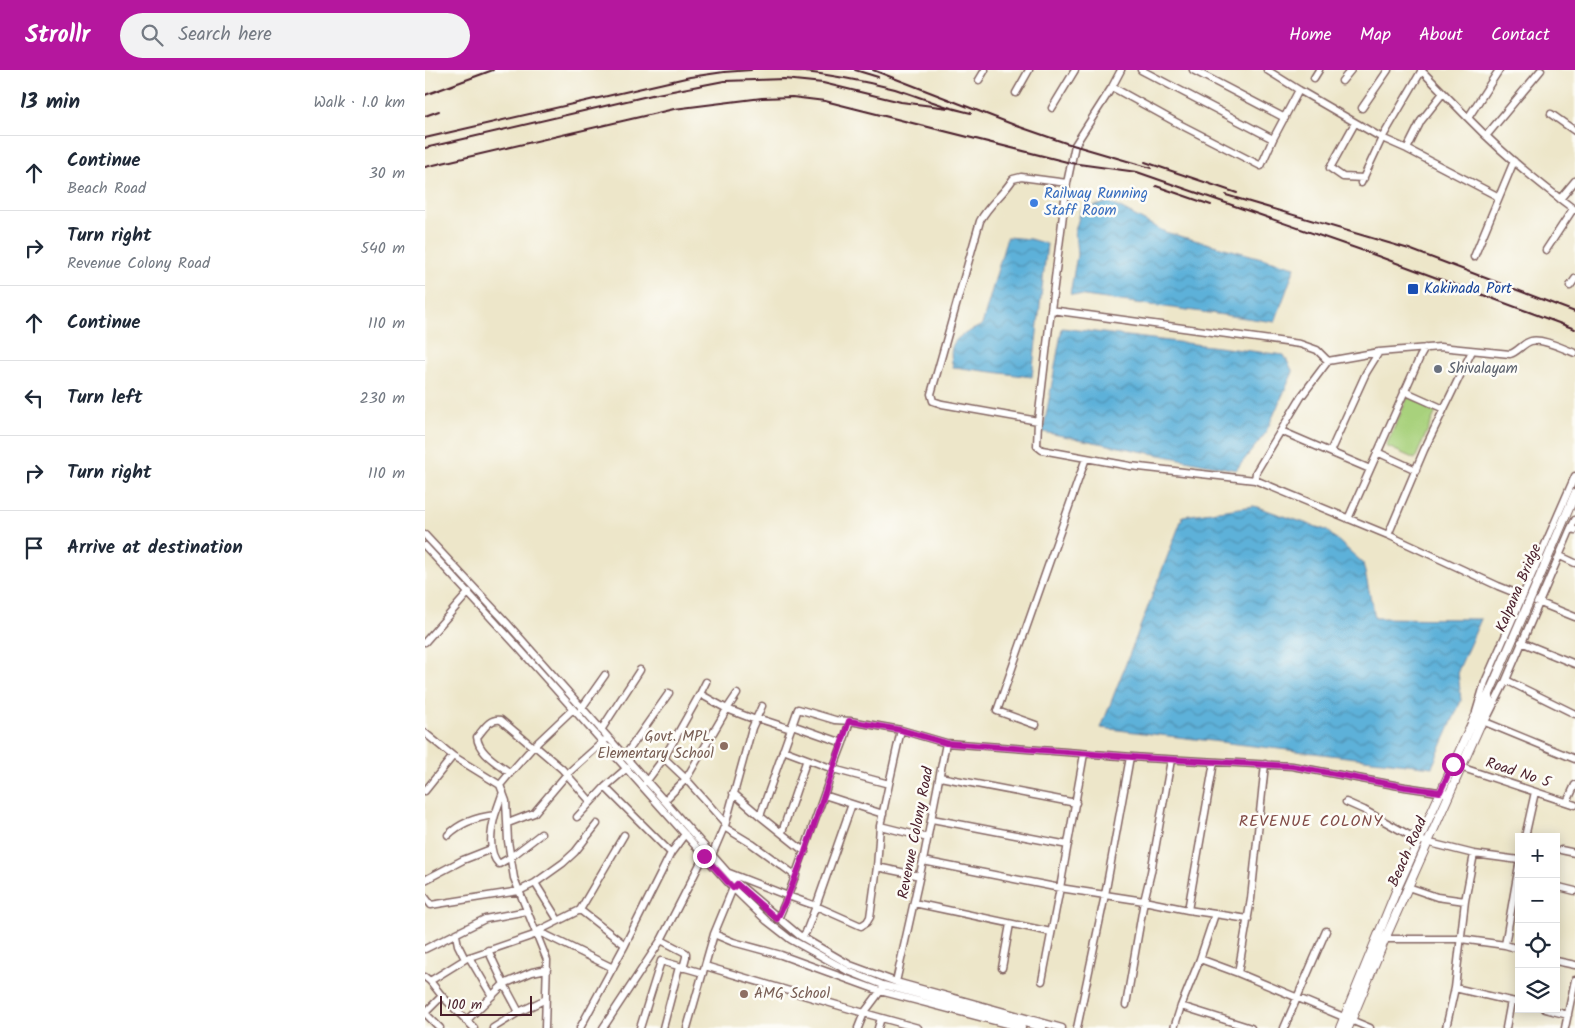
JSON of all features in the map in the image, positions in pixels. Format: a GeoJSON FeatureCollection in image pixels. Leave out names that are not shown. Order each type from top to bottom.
{"type":"FeatureCollection","features":[{"type":"Feature","properties":{"kind":"main road","name":"Kalpana Bridge"},"geometry":{"type":"LineString","coordinates":[[1489,694],[1528,598],[1575,494]]}},
{"type":"Feature","properties":{"kind":"main road","name":"Beach Road"},"geometry":{"type":"LineString","coordinates":[[1339,1028],[1348,1022],[1449,794],[1475,717],[1489,694]]}},
{"type":"Feature","properties":{"kind":"main road","name":"Beach Road"},"geometry":{"type":"LineString","coordinates":[[1348,1022],[1418,840],[1440,792],[1478,728],[1489,704],[1489,694]]}},
{"type":"Feature","properties":{"kind":"street"},"geometry":{"type":"LineString","coordinates":[[979,80],[985,70]]}},
{"type":"Feature","properties":{"kind":"street"},"geometry":{"type":"LineString","coordinates":[[1016,93],[1029,70]]}},
{"type":"Feature","properties":{"kind":"street"},"geometry":{"type":"LineString","coordinates":[[1052,108],[1075,70]]}},
{"type":"Feature","properties":{"kind":"street"},"geometry":{"type":"LineString","coordinates":[[1121,70],[1087,128],[1075,142],[1067,183],[1051,310],[1038,421],[1037,446],[1042,450],[1131,466],[1255,480],[1388,535],[1575,618]]}},
{"type":"Feature","properties":{"kind":"street"},"geometry":{"type":"LineString","coordinates":[[1141,70],[1273,139]]}},
{"type":"Feature","properties":{"kind":"street"},"geometry":{"type":"LineString","coordinates":[[1193,70],[1285,118]]}},
{"type":"Feature","properties":{"kind":"street"},"geometry":{"type":"LineString","coordinates":[[1267,70],[1382,138],[1407,148],[1499,197]]}},
{"type":"Feature","properties":{"kind":"street"},"geometry":{"type":"LineString","coordinates":[[1314,78],[1319,70]]}},
{"type":"Feature","properties":{"kind":"street"},"geometry":{"type":"LineString","coordinates":[[1342,81],[1351,70]]}},
{"type":"Feature","properties":{"kind":"street"},"geometry":{"type":"LineString","coordinates":[[1362,108],[1388,70]]}},
{"type":"Feature","properties":{"kind":"street"},"geometry":{"type":"LineString","coordinates":[[1355,122],[1331,168],[1343,177],[1363,181],[1382,138],[1421,70],[1486,136],[1574,210],[1546,250]]}},
{"type":"Feature","properties":{"kind":"street"},"geometry":{"type":"LineString","coordinates":[[1468,118],[1498,70]]}},
{"type":"Feature","properties":{"kind":"street"},"geometry":{"type":"LineString","coordinates":[[1486,136],[1541,70]]}},
{"type":"Feature","properties":{"kind":"street"},"geometry":{"type":"LineString","coordinates":[[1112,87],[1261,166],[1299,90]]}},
{"type":"Feature","properties":{"kind":"street"},"geometry":{"type":"LineString","coordinates":[[1407,148],[1421,121],[1443,92]]}},
{"type":"Feature","properties":{"kind":"street"},"geometry":{"type":"LineString","coordinates":[[1551,114],[1575,131]]}},
{"type":"Feature","properties":{"kind":"street"},"geometry":{"type":"LineString","coordinates":[[1474,257],[1515,162]]}},
{"type":"Feature","properties":{"kind":"street"},"geometry":{"type":"LineString","coordinates":[[1038,421],[942,404],[933,401],[931,394],[981,221],[986,210],[1004,192],[1013,179],[1021,177],[1067,183]]}},
{"type":"Feature","properties":{"kind":"street"},"geometry":{"type":"LineString","coordinates":[[1560,199],[1575,181]]}},
{"type":"Feature","properties":{"kind":"street"},"geometry":{"type":"LineString","coordinates":[[1570,286],[1575,279]]}},
{"type":"Feature","properties":{"kind":"street"},"geometry":{"type":"LineString","coordinates":[[1051,310],[1300,344],[1317,350],[1328,360]]}},
{"type":"Feature","properties":{"kind":"street"},"geometry":{"type":"LineString","coordinates":[[1255,480],[1256,472],[1301,397],[1328,360],[1379,352],[1440,347],[1510,354],[1530,341],[1552,344],[1575,353]]}},
{"type":"Feature","properties":{"kind":"street"},"geometry":{"type":"LineString","coordinates":[[1348,518],[1425,348]]}},
{"type":"Feature","properties":{"kind":"street"},"geometry":{"type":"LineString","coordinates":[[1388,535],[1416,470],[1472,351]]}},
{"type":"Feature","properties":{"kind":"street"},"geometry":{"type":"LineString","coordinates":[[1330,452],[1366,373],[1379,352]]}},
{"type":"Feature","properties":{"kind":"street"},"geometry":{"type":"LineString","coordinates":[[1404,391],[1444,409]]}},
{"type":"Feature","properties":{"kind":"street"},"geometry":{"type":"LineString","coordinates":[[1281,431],[1370,469]]}},
{"type":"Feature","properties":{"kind":"street"},"geometry":{"type":"LineString","coordinates":[[1377,452],[1416,470]]}},
{"type":"Feature","properties":{"kind":"street"},"geometry":{"type":"LineString","coordinates":[[1036,725],[997,711],[1086,458]]}},
{"type":"Feature","properties":{"kind":"street"},"geometry":{"type":"LineString","coordinates":[[1475,717],[1485,682],[1528,598],[1575,476]]}},
{"type":"Feature","properties":{"kind":"street"},"geometry":{"type":"LineString","coordinates":[[1478,728],[1485,722],[1506,680],[1521,642],[1573,529],[1575,520]]}},
{"type":"Feature","properties":{"kind":"street"},"geometry":{"type":"LineString","coordinates":[[425,535],[506,622],[601,730],[605,740],[627,768],[704,856],[767,921],[790,939],[882,988]]}},
{"type":"Feature","properties":{"kind":"street"},"geometry":{"type":"LineString","coordinates":[[425,546],[469,592],[573,710],[624,758],[664,801],[728,872],[735,886],[802,937],[850,965],[994,1015],[1022,1028]]}},
{"type":"Feature","properties":{"kind":"street"},"geometry":{"type":"LineString","coordinates":[[1560,556],[1575,563]]}},
{"type":"Feature","properties":{"kind":"street"},"geometry":{"type":"LineString","coordinates":[[425,642],[469,592]]}},
{"type":"Feature","properties":{"kind":"street"},"geometry":{"type":"LineString","coordinates":[[1521,642],[1575,664]]}},
{"type":"Feature","properties":{"kind":"street"},"geometry":{"type":"LineString","coordinates":[[601,730],[640,670]]}},
{"type":"Feature","properties":{"kind":"street"},"geometry":{"type":"LineString","coordinates":[[581,709],[605,675]]}},
{"type":"Feature","properties":{"kind":"street"},"geometry":{"type":"LineString","coordinates":[[1506,680],[1575,714]]}},
{"type":"Feature","properties":{"kind":"street"},"geometry":{"type":"LineString","coordinates":[[646,782],[664,758],[705,682]]}},
{"type":"Feature","properties":{"kind":"street"},"geometry":{"type":"LineString","coordinates":[[624,758],[669,693]]}},
{"type":"Feature","properties":{"kind":"street"},"geometry":{"type":"LineString","coordinates":[[700,694],[727,710],[843,742]]}},
{"type":"Feature","properties":{"kind":"street"},"geometry":{"type":"LineString","coordinates":[[664,801],[686,779],[737,694]]}},
{"type":"Feature","properties":{"kind":"street"},"geometry":{"type":"LineString","coordinates":[[713,855],[725,825],[756,719],[762,706]]}},
{"type":"Feature","properties":{"kind":"street"},"geometry":{"type":"LineString","coordinates":[[760,816],[798,709],[835,720],[901,730],[946,743],[1171,760],[1292,766],[1449,794]]}},
{"type":"Feature","properties":{"kind":"street"},"geometry":{"type":"LineString","coordinates":[[541,834],[499,864],[494,859],[491,849],[495,815],[501,788],[510,773],[534,746],[573,710]]}},
{"type":"Feature","properties":{"kind":"street"},"geometry":{"type":"LineString","coordinates":[[510,773],[481,750],[478,744],[477,737],[488,723],[496,720],[501,720],[568,775],[591,802]]}},
{"type":"Feature","properties":{"kind":"street"},"geometry":{"type":"LineString","coordinates":[[777,919],[805,852],[849,721]]}},
{"type":"Feature","properties":{"kind":"street"},"geometry":{"type":"LineString","coordinates":[[1485,722],[1575,759]]}},
{"type":"Feature","properties":{"kind":"street"},"geometry":{"type":"LineString","coordinates":[[728,872],[816,906],[861,926],[864,925],[870,917],[880,826],[901,730]]}},
{"type":"Feature","properties":{"kind":"street"},"geometry":{"type":"LineString","coordinates":[[425,733],[453,756],[501,788],[506,801],[508,841],[514,878],[547,960],[545,1028]]}},
{"type":"Feature","properties":{"kind":"street"},"geometry":{"type":"LineString","coordinates":[[508,823],[534,813],[568,775],[605,740]]}},
{"type":"Feature","properties":{"kind":"street","name":"Revenue Colony Road"},"geometry":{"type":"LineString","coordinates":[[897,982],[932,819],[946,743]]}},
{"type":"Feature","properties":{"kind":"street"},"geometry":{"type":"LineString","coordinates":[[783,750],[833,768],[889,784]]}},
{"type":"Feature","properties":{"kind":"street"},"geometry":{"type":"LineString","coordinates":[[1042,981],[1085,754]]}},
{"type":"Feature","properties":{"kind":"street"},"geometry":{"type":"LineString","coordinates":[[425,791],[453,756]]}},
{"type":"Feature","properties":{"kind":"street"},"geometry":{"type":"LineString","coordinates":[[1077,1028],[1105,895],[1130,757]]}},
{"type":"Feature","properties":{"kind":"street"},"geometry":{"type":"LineString","coordinates":[[664,758],[686,779],[725,825],[796,876]]}},
{"type":"Feature","properties":{"kind":"street"},"geometry":{"type":"LineString","coordinates":[[782,832],[807,759]]}},
{"type":"Feature","properties":{"kind":"street"},"geometry":{"type":"LineString","coordinates":[[1126,1005],[1171,760]]}},
{"type":"Feature","properties":{"kind":"street"},"geometry":{"type":"LineString","coordinates":[[1188,910],[1214,762]]}},
{"type":"Feature","properties":{"kind":"street"},"geometry":{"type":"LineString","coordinates":[[1238,973],[1248,919],[1265,764]]}},
{"type":"Feature","properties":{"kind":"street","name":"Road No 5"},"geometry":{"type":"LineString","coordinates":[[1457,766],[1575,805]]}},
{"type":"Feature","properties":{"kind":"street"},"geometry":{"type":"LineString","coordinates":[[577,817],[627,768]]}},
{"type":"Feature","properties":{"kind":"street"},"geometry":{"type":"LineString","coordinates":[[940,777],[1076,803]]}},
{"type":"Feature","properties":{"kind":"street"},"geometry":{"type":"LineString","coordinates":[[1567,802],[1575,785]]}},
{"type":"Feature","properties":{"kind":"street"},"geometry":{"type":"LineString","coordinates":[[605,788],[671,853]]}},
{"type":"Feature","properties":{"kind":"street"},"geometry":{"type":"LineString","coordinates":[[1526,833],[1535,792]]}},
{"type":"Feature","properties":{"kind":"street"},"geometry":{"type":"LineString","coordinates":[[733,793],[805,852]]}},
{"type":"Feature","properties":{"kind":"street"},"geometry":{"type":"LineString","coordinates":[[824,795],[883,814]]}},
{"type":"Feature","properties":{"kind":"street"},"geometry":{"type":"LineString","coordinates":[[1346,802],[1418,840],[1474,854],[1515,859]]}},
{"type":"Feature","properties":{"kind":"street"},"geometry":{"type":"LineString","coordinates":[[802,937],[806,932],[816,906],[852,804]]}},
{"type":"Feature","properties":{"kind":"street"},"geometry":{"type":"LineString","coordinates":[[448,835],[454,829],[471,821],[495,815]]}},
{"type":"Feature","properties":{"kind":"street"},"geometry":{"type":"LineString","coordinates":[[932,819],[1068,844]]}},
{"type":"Feature","properties":{"kind":"street"},"geometry":{"type":"LineString","coordinates":[[425,896],[428,906],[519,891],[563,863],[575,852],[597,824]]}},
{"type":"Feature","properties":{"kind":"street"},"geometry":{"type":"LineString","coordinates":[[880,826],[928,838]]}},
{"type":"Feature","properties":{"kind":"street"},"geometry":{"type":"LineString","coordinates":[[580,1028],[625,945],[671,853],[685,834]]}},
{"type":"Feature","properties":{"kind":"street"},"geometry":{"type":"LineString","coordinates":[[473,1028],[427,979],[467,958],[536,933],[580,910],[624,835]]}},
{"type":"Feature","properties":{"kind":"street"},"geometry":{"type":"LineString","coordinates":[[425,880],[463,860],[491,849]]}},
{"type":"Feature","properties":{"kind":"street"},"geometry":{"type":"LineString","coordinates":[[1561,850],[1575,853]]}},
{"type":"Feature","properties":{"kind":"street"},"geometry":{"type":"LineString","coordinates":[[1446,1028],[1455,988],[1465,901],[1474,854]]}},
{"type":"Feature","properties":{"kind":"street"},"geometry":{"type":"LineString","coordinates":[[603,1028],[661,940],[704,856]]}},
{"type":"Feature","properties":{"kind":"street"},"geometry":{"type":"LineString","coordinates":[[923,861],[1060,888],[1248,919]]}},
{"type":"Feature","properties":{"kind":"street"},"geometry":{"type":"LineString","coordinates":[[877,867],[920,876]]}},
{"type":"Feature","properties":{"kind":"street"},"geometry":{"type":"LineString","coordinates":[[1505,945],[1517,878]]}},
{"type":"Feature","properties":{"kind":"street"},"geometry":{"type":"LineString","coordinates":[[535,882],[558,920]]}},
{"type":"Feature","properties":{"kind":"street"},"geometry":{"type":"LineString","coordinates":[[687,1028],[714,934],[735,886]]}},
{"type":"Feature","properties":{"kind":"street"},"geometry":{"type":"LineString","coordinates":[[1408,887],[1437,897],[1465,901]]}},
{"type":"Feature","properties":{"kind":"street"},"geometry":{"type":"LineString","coordinates":[[1560,887],[1575,891]]}},
{"type":"Feature","properties":{"kind":"street"},"geometry":{"type":"LineString","coordinates":[[914,903],[1051,932]]}},
{"type":"Feature","properties":{"kind":"street"},"geometry":{"type":"LineString","coordinates":[[580,910],[625,945]]}},
{"type":"Feature","properties":{"kind":"street"},"geometry":{"type":"LineString","coordinates":[[425,949],[485,919],[527,911]]}},
{"type":"Feature","properties":{"kind":"street"},"geometry":{"type":"LineString","coordinates":[[1173,1028],[1215,914]]}},
{"type":"Feature","properties":{"kind":"street"},"geometry":{"type":"LineString","coordinates":[[1002,968],[1010,924]]}},
{"type":"Feature","properties":{"kind":"street"},"geometry":{"type":"LineString","coordinates":[[1284,1028],[1326,931]]}},
{"type":"Feature","properties":{"kind":"street"},"geometry":{"type":"LineString","coordinates":[[536,933],[545,935],[613,968]]}},
{"type":"Feature","properties":{"kind":"street"},"geometry":{"type":"LineString","coordinates":[[714,934],[733,942],[781,955],[882,988],[1043,1028]]}},
{"type":"Feature","properties":{"kind":"street"},"geometry":{"type":"LineString","coordinates":[[456,935],[457,945],[492,996]]}},
{"type":"Feature","properties":{"kind":"street"},"geometry":{"type":"LineString","coordinates":[[1385,939],[1461,939],[1515,948]]}},
{"type":"Feature","properties":{"kind":"street"},"geometry":{"type":"LineString","coordinates":[[661,940],[686,953],[663,1028]]}},
{"type":"Feature","properties":{"kind":"street"},"geometry":{"type":"LineString","coordinates":[[488,950],[519,1012]]}},
{"type":"Feature","properties":{"kind":"street"},"geometry":{"type":"LineString","coordinates":[[649,956],[681,968],[703,973]]}},
{"type":"Feature","properties":{"kind":"street"},"geometry":{"type":"LineString","coordinates":[[1200,959],[1297,998],[1348,1022],[1370,1028]]}},
{"type":"Feature","properties":{"kind":"street"},"geometry":{"type":"LineString","coordinates":[[640,1028],[661,961]]}},
{"type":"Feature","properties":{"kind":"street"},"geometry":{"type":"LineString","coordinates":[[1560,961],[1575,966]]}},
{"type":"Feature","properties":{"kind":"street"},"geometry":{"type":"LineString","coordinates":[[705,966],[881,1018],[902,1026],[918,1028]]}},
{"type":"Feature","properties":{"kind":"street"},"geometry":{"type":"LineString","coordinates":[[466,1020],[505,984],[532,972],[547,970]]}},
{"type":"Feature","properties":{"kind":"street"},"geometry":{"type":"LineString","coordinates":[[858,1028],[864,1013],[882,988],[886,978]]}},
{"type":"Feature","properties":{"kind":"street"},"geometry":{"type":"LineString","coordinates":[[1565,1028],[1575,980]]}},
{"type":"Feature","properties":{"kind":"street"},"geometry":{"type":"LineString","coordinates":[[1455,988],[1515,1002]]}},
{"type":"Feature","properties":{"kind":"street"},"geometry":{"type":"LineString","coordinates":[[441,1028],[425,1013],[442,996]]}},
{"type":"Feature","properties":{"kind":"street"},"geometry":{"type":"LineString","coordinates":[[493,1028],[519,1012],[546,999]]}},
{"type":"Feature","properties":{"kind":"street"},"geometry":{"type":"LineString","coordinates":[[1506,1028],[1511,1001]]}},
{"type":"Feature","properties":{"kind":"street"},"geometry":{"type":"LineString","coordinates":[[1181,1006],[1251,1028]]}},
{"type":"Feature","properties":{"kind":"street"},"geometry":{"type":"LineString","coordinates":[[1560,1013],[1568,1015]]}},
{"type":"Feature","properties":{"kind":"street"},"geometry":{"type":"LineString","coordinates":[[989,1028],[994,1015]]}},
{"type":"Feature","properties":{"kind":"street"},"geometry":{"type":"LineString","coordinates":[[994,1015],[1062,1028]]}},
{"type":"Feature","properties":{"kind":"street"},"geometry":{"type":"LineString","coordinates":[[878,1028],[881,1018]]}},
{"type":"Feature","properties":{"kind":"green space"},"geometry":{"type":"Polygon","coordinates":[[[1408,397],[1437,409],[1415,459],[1386,446],[1408,397]]]}},
{"type":"Feature","properties":{"kind":"water"},"geometry":{"type":"Polygon","coordinates":[[[1109,202],[1165,232],[1295,267],[1275,322],[1070,294],[1077,255],[1075,231],[1081,210],[1109,202]]]}},
{"type":"Feature","properties":{"kind":"water"},"geometry":{"type":"Polygon","coordinates":[[[1007,237],[1030,239],[1047,244],[1032,377],[953,367],[951,357],[953,344],[961,336],[982,325],[1007,237]]]}},
{"type":"Feature","properties":{"kind":"water"},"geometry":{"type":"Polygon","coordinates":[[[1062,328],[1284,355],[1293,372],[1265,434],[1236,470],[1043,432],[1062,328]]]}},
{"type":"Feature","properties":{"kind":"water"},"geometry":{"type":"Polygon","coordinates":[[[1254,506],[1326,530],[1363,563],[1375,618],[1481,619],[1458,671],[1461,701],[1432,767],[1101,728],[1183,516],[1254,506]]]}},
{"type":"Feature","properties":{"kind":"railway"},"geometry":{"type":"LineString","coordinates":[[425,95],[493,70]]}},
{"type":"Feature","properties":{"kind":"railway"},"geometry":{"type":"LineString","coordinates":[[425,138],[690,77],[751,70]]}},
{"type":"Feature","properties":{"kind":"railway"},"geometry":{"type":"LineString","coordinates":[[789,70],[816,73],[895,89],[971,113]]}},
{"type":"Feature","properties":{"kind":"railway"},"geometry":{"type":"LineString","coordinates":[[855,70],[878,77]]}},
{"type":"Feature","properties":{"kind":"railway"},"geometry":{"type":"LineString","coordinates":[[873,70],[1017,126],[1066,143],[1151,168]]}},
{"type":"Feature","properties":{"kind":"railway"},"geometry":{"type":"LineString","coordinates":[[425,148],[652,95],[724,81],[784,79],[823,83],[901,102],[948,108]]}},
{"type":"Feature","properties":{"kind":"railway"},"geometry":{"type":"LineString","coordinates":[[425,167],[674,109],[762,98],[792,97],[825,101],[1071,163],[1137,172],[1364,251],[1575,329]]}},
{"type":"Feature","properties":{"kind":"railway"},"geometry":{"type":"LineString","coordinates":[[425,116],[439,111]]}},
{"type":"Feature","properties":{"kind":"railway"},"geometry":{"type":"LineString","coordinates":[[1145,162],[1237,193]]}},
{"type":"Feature","properties":{"kind":"railway"},"geometry":{"type":"LineString","coordinates":[[1156,186],[1211,205]]}},
{"type":"Feature","properties":{"kind":"railway"},"geometry":{"type":"LineString","coordinates":[[1226,195],[1409,249],[1575,312]]}},
{"type":"Feature","properties":{"kind":"place","name":"Railway Running Staff Room"},"geometry":{"type":"Point","coordinates":[1034,203]}},
{"type":"Feature","properties":{"kind":"place","name":"Kakinada Port"},"geometry":{"type":"Point","coordinates":[1413,289]}},
{"type":"Feature","properties":{"kind":"place","name":"Shivalayam"},"geometry":{"type":"Point","coordinates":[1438,369]}},
{"type":"Feature","properties":{"kind":"place","name":"Govt. MPL. Elementary School"},"geometry":{"type":"Point","coordinates":[724,746]}},
{"type":"Feature","properties":{"kind":"place","name":"AMG School"},"geometry":{"type":"Point","coordinates":[744,994]}},
{"type":"Feature","properties":{"kind":"district","name":"REVENUE COLONY"},"geometry":{"type":"Point","coordinates":[1311,821]}},
{"type":"Feature","properties":{"kind":"route"},"geometry":{"type":"LineString","coordinates":[[704,856],[733,888],[737,884],[777,919],[805,852],[849,721],[901,730],[946,743],[1146,758],[1292,766],[1440,792],[1453,764]]}}]}
